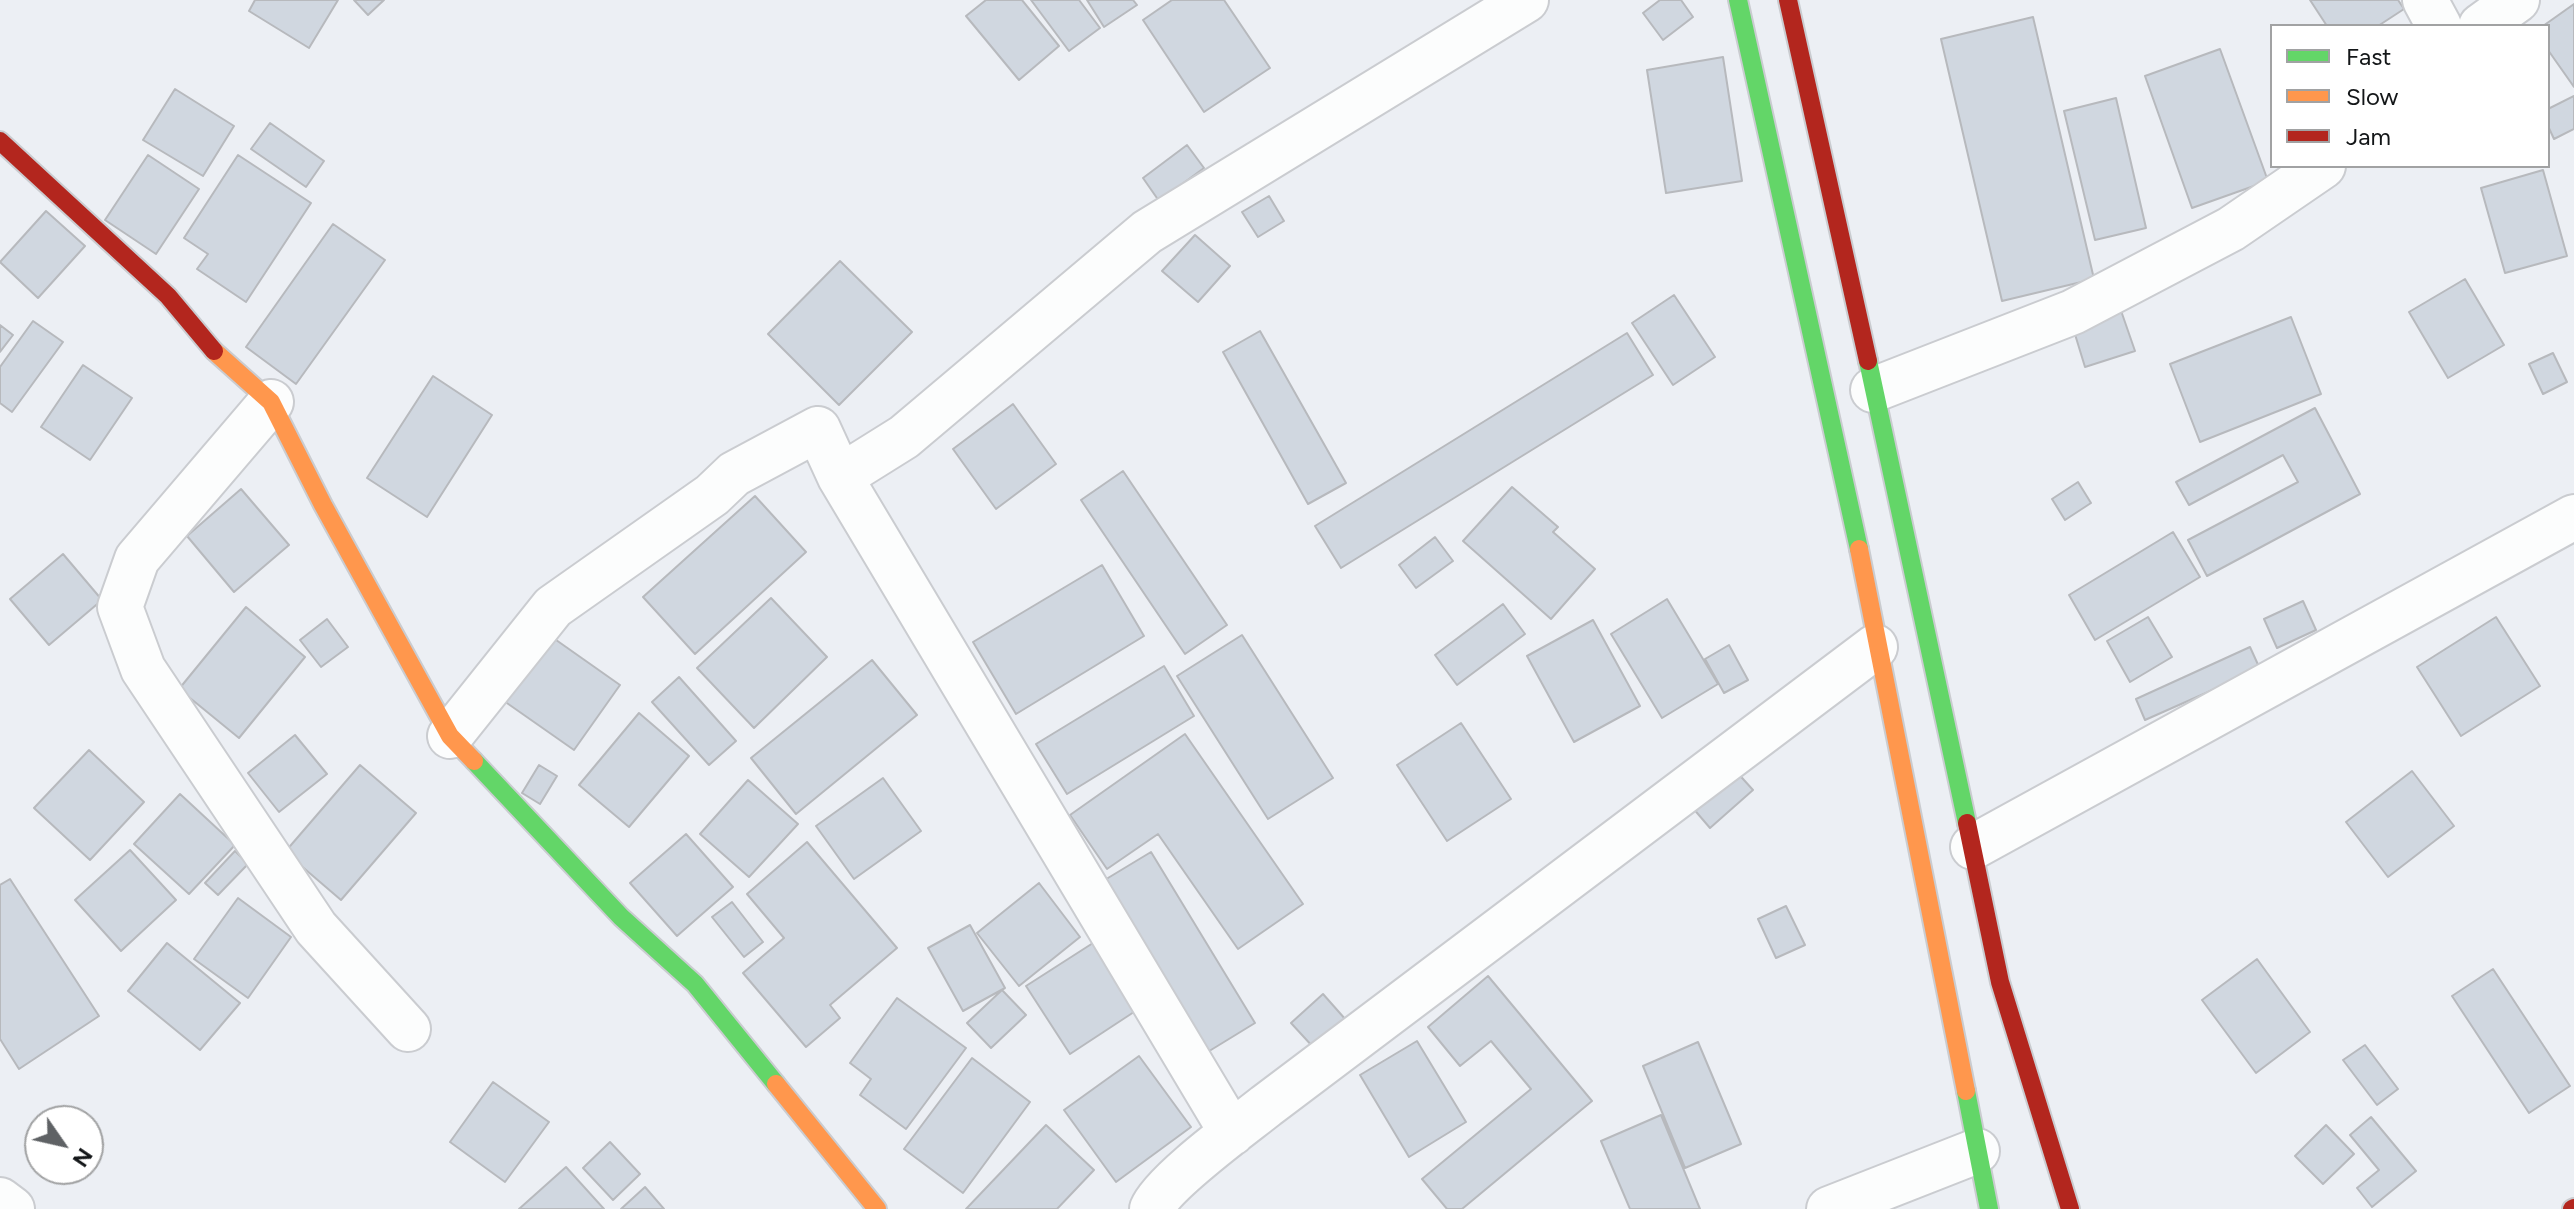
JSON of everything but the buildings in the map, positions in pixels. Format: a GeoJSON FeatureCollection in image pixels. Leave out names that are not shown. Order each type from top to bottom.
{"type":"FeatureCollection","features":[{"type":"Feature","properties":{"kind":"main road"},"geometry":{"type":"LineString","coordinates":[[1738,0],[1852,515],[1875,647],[1989,1209]]}},
{"type":"Feature","properties":{"kind":"main road"},"geometry":{"type":"LineString","coordinates":[[1788,0],[2000,982],[2070,1209]]}},
{"type":"Feature","properties":{"kind":"main road"},"geometry":{"type":"LineString","coordinates":[[0,141],[98,228],[168,296],[218,356],[271,402],[323,505],[450,736],[621,917],[695,984],[877,1209]]}},
{"type":"Feature","properties":{"kind":"street"},"geometry":{"type":"LineString","coordinates":[[840,477],[904,437],[1147,232],[1526,0]]}},
{"type":"Feature","properties":{"kind":"street"},"geometry":{"type":"LineString","coordinates":[[2425,0],[2438,24]]}},
{"type":"Feature","properties":{"kind":"street"},"geometry":{"type":"LineString","coordinates":[[2484,24],[2517,0]]}},
{"type":"Feature","properties":{"kind":"street"},"geometry":{"type":"LineString","coordinates":[[1873,390],[2073,312],[2231,229],[2320,168]]}},
{"type":"Feature","properties":{"kind":"street"},"geometry":{"type":"LineString","coordinates":[[271,402],[137,559],[120,607],[143,669],[316,928],[408,1029]]}},
{"type":"Feature","properties":{"kind":"street"},"geometry":{"type":"LineString","coordinates":[[450,736],[553,607],[712,495],[734,474],[818,429],[840,477],[1232,1133]]}},
{"type":"Feature","properties":{"kind":"street"},"geometry":{"type":"LineString","coordinates":[[1973,847],[2574,517]]}},
{"type":"Feature","properties":{"kind":"street"},"geometry":{"type":"LineString","coordinates":[[1152,1209],[1156,1200],[1232,1133],[1875,647]]}},
{"type":"Feature","properties":{"kind":"street"},"geometry":{"type":"LineString","coordinates":[[1829,1209],[1977,1151]]}},
{"type":"Feature","properties":{"kind":"street"},"geometry":{"type":"LineString","coordinates":[[0,1200],[12,1209]]}},
{"type":"Feature","properties":{"kind":"traffic: fast"},"geometry":{"type":"LineString","coordinates":[[1738,0],[1859,549]]}},
{"type":"Feature","properties":{"kind":"traffic: fast"},"geometry":{"type":"LineString","coordinates":[[1868,361],[1967,823]]}},
{"type":"Feature","properties":{"kind":"traffic: fast"},"geometry":{"type":"LineString","coordinates":[[474,761],[621,917],[695,984],[776,1084]]}},
{"type":"Feature","properties":{"kind":"traffic: fast"},"geometry":{"type":"LineString","coordinates":[[1966,1091],[1989,1209]]}},
{"type":"Feature","properties":{"kind":"traffic: slow"},"geometry":{"type":"LineString","coordinates":[[214,351],[271,402],[323,505],[450,736],[474,761]]}},
{"type":"Feature","properties":{"kind":"traffic: slow"},"geometry":{"type":"LineString","coordinates":[[1859,549],[1966,1091]]}},
{"type":"Feature","properties":{"kind":"traffic: slow"},"geometry":{"type":"LineString","coordinates":[[776,1084],[877,1209]]}},
{"type":"Feature","properties":{"kind":"traffic: jam"},"geometry":{"type":"LineString","coordinates":[[1788,0],[1868,361]]}},
{"type":"Feature","properties":{"kind":"traffic: jam"},"geometry":{"type":"LineString","coordinates":[[0,141],[168,296],[214,351]]}},
{"type":"Feature","properties":{"kind":"traffic: jam"},"geometry":{"type":"LineString","coordinates":[[1967,823],[2000,982],[2070,1209]]}}]}
